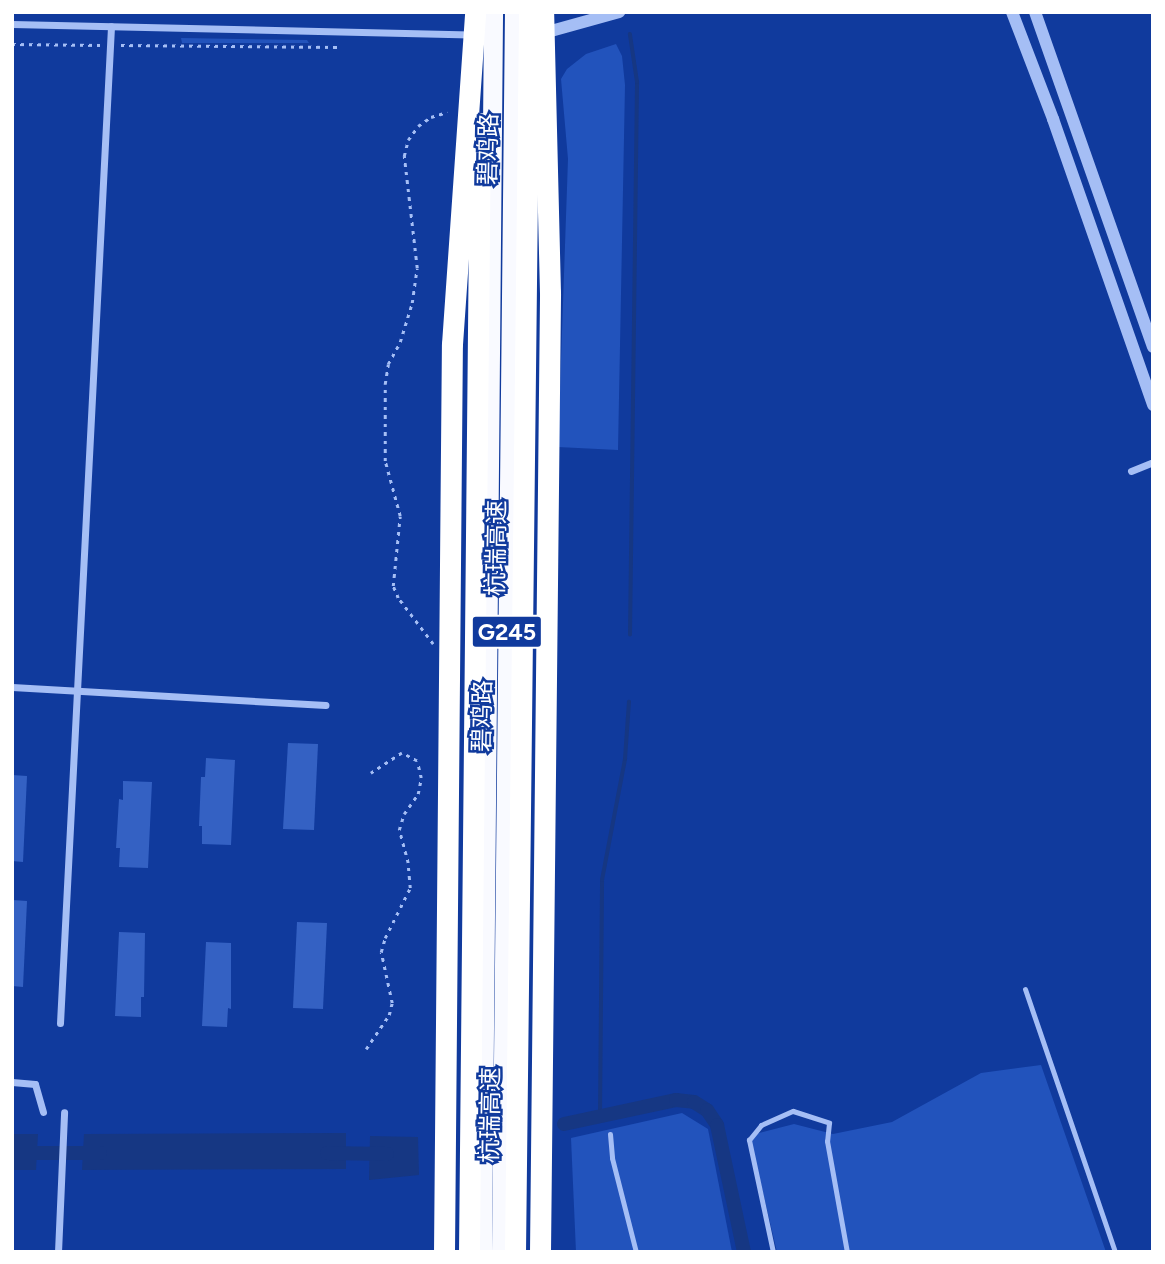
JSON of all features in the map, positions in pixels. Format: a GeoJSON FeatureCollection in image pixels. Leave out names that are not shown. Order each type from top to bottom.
{"type":"FeatureCollection","features":[{"type":"Feature","properties":{"kind":"highway"},"geometry":{"type":"LineString","coordinates":[[443,1252],[452,344],[475,12]]}},
{"type":"Feature","properties":{"kind":"highway","name":"杭瑞高速"},"geometry":{"type":"LineString","coordinates":[[469,1252],[482,12]]}},
{"type":"Feature","properties":{"kind":"highway","name":"碧鸡路"},"geometry":{"type":"LineString","coordinates":[[482,1252],[493,12]]}},
{"type":"Feature","properties":{"kind":"highway"},"geometry":{"type":"LineString","coordinates":[[540,1252],[550,293],[543,12]]}},
{"type":"Feature","properties":{"kind":"highway","name":"杭瑞高速"},"geometry":{"type":"LineString","coordinates":[[515,1252],[517,17]]}},
{"type":"Feature","properties":{"kind":"highway","name":"碧鸡路"},"geometry":{"type":"LineString","coordinates":[[501,1252],[517,17]]}},
{"type":"Feature","properties":{"kind":"street"},"geometry":{"type":"LineString","coordinates":[[517,17],[557,12]]}},
{"type":"Feature","properties":{"kind":"street"},"geometry":{"type":"LineString","coordinates":[[517,17],[551,32],[619,12]]}},
{"type":"Feature","properties":{"kind":"street"},"geometry":{"type":"LineString","coordinates":[[1012,12],[1053,119],[1153,405]]}},
{"type":"Feature","properties":{"kind":"street"},"geometry":{"type":"LineString","coordinates":[[1035,12],[1153,346]]}},
{"type":"Feature","properties":{"kind":"street"},"geometry":{"type":"LineString","coordinates":[[12,24],[493,35]]}},
{"type":"Feature","properties":{"kind":"street"},"geometry":{"type":"LineString","coordinates":[[60,1023],[80,691],[111,26]]}},
{"type":"Feature","properties":{"kind":"street"},"geometry":{"type":"LineString","coordinates":[[1131,471],[1153,462]]}},
{"type":"Feature","properties":{"kind":"street"},"geometry":{"type":"LineString","coordinates":[[12,687],[325,705]]}},
{"type":"Feature","properties":{"kind":"street"},"geometry":{"type":"LineString","coordinates":[[12,1082],[35,1084],[43,1111]]}},
{"type":"Feature","properties":{"kind":"street"},"geometry":{"type":"LineString","coordinates":[[58,1252],[64,1112]]}},
{"type":"Feature","properties":{"kind":"lane"},"geometry":{"type":"LineString","coordinates":[[1025,989],[1115,1252]]}},
{"type":"Feature","properties":{"kind":"lane"},"geometry":{"type":"LineString","coordinates":[[774,1252],[750,1140],[761,1125],[793,1111],[829,1123],[827,1141],[848,1252]]}},
{"type":"Feature","properties":{"kind":"lane"},"geometry":{"type":"LineString","coordinates":[[610,1134],[612,1158],[636,1252]]}},
{"type":"Feature","properties":{"kind":"path"},"geometry":{"type":"LineString","coordinates":[[12,44],[338,47]]}},
{"type":"Feature","properties":{"kind":"path"},"geometry":{"type":"LineString","coordinates":[[433,644],[398,598],[393,586],[400,516],[385,461],[385,384],[388,363],[400,342],[412,303],[417,268],[404,156],[418,126],[432,117],[447,113]]}},
{"type":"Feature","properties":{"kind":"path"},"geometry":{"type":"LineString","coordinates":[[366,1049],[389,1015],[392,1003],[381,952],[385,938],[410,888],[408,863],[399,830],[404,814],[418,794],[421,778],[417,761],[402,753],[371,773]]}},
{"type":"Feature","properties":{"kind":"shaded area"},"geometry":{"type":"Polygon","coordinates":[[[181,38],[307,40],[309,43],[182,43],[181,38]]]}},
{"type":"Feature","properties":{"kind":"shaded area"},"geometry":{"type":"Polygon","coordinates":[[[616,44],[622,56],[625,85],[618,450],[558,447],[568,159],[561,79],[567,69],[586,54],[616,44]]]}},
{"type":"Feature","properties":{"kind":"shaded area"},"geometry":{"type":"Polygon","coordinates":[[[1041,1065],[1106,1252],[777,1252],[751,1142],[755,1134],[794,1124],[833,1134],[892,1122],[981,1073],[1041,1065]]]}},
{"type":"Feature","properties":{"kind":"shaded area"},"geometry":{"type":"Polygon","coordinates":[[[682,1113],[708,1129],[732,1252],[576,1252],[571,1138],[682,1113]]]}},
{"type":"Feature","properties":{"kind":"shaded area"},"geometry":{"type":"Polygon","coordinates":[[[346,1133],[346,1169],[82,1170],[84,1134],[346,1133]]]}},
{"type":"Feature","properties":{"kind":"shaded area"},"geometry":{"type":"Polygon","coordinates":[[[12,1134],[38,1134],[36,1170],[12,1170],[12,1134]]]}},
{"type":"Feature","properties":{"kind":"shaded area"},"geometry":{"type":"Polygon","coordinates":[[[370,1136],[418,1137],[419,1175],[369,1180],[370,1136]]]}},
{"type":"Feature","properties":{"kind":"building"},"geometry":{"type":"Polygon","coordinates":[[[288,743],[318,744],[314,830],[283,829],[288,743]]]}},
{"type":"Feature","properties":{"kind":"building"},"geometry":{"type":"Polygon","coordinates":[[[206,758],[235,760],[231,845],[202,844],[202,826],[199,826],[201,777],[205,777],[206,758]]]}},
{"type":"Feature","properties":{"kind":"building"},"geometry":{"type":"Polygon","coordinates":[[[12,775],[27,776],[23,862],[12,861],[12,775]]]}},
{"type":"Feature","properties":{"kind":"building"},"geometry":{"type":"Polygon","coordinates":[[[123,781],[152,782],[148,868],[119,867],[120,848],[116,848],[119,799],[123,800],[123,781]]]}},
{"type":"Feature","properties":{"kind":"building"},"geometry":{"type":"Polygon","coordinates":[[[12,900],[27,901],[23,987],[12,986],[12,900]]]}},
{"type":"Feature","properties":{"kind":"building"},"geometry":{"type":"Polygon","coordinates":[[[297,922],[327,923],[323,1009],[293,1008],[297,922]]]}},
{"type":"Feature","properties":{"kind":"building"},"geometry":{"type":"Polygon","coordinates":[[[119,932],[145,933],[141,1017],[115,1016],[119,932]]]}},
{"type":"Feature","properties":{"kind":"building"},"geometry":{"type":"Polygon","coordinates":[[[206,942],[231,943],[231,1009],[228,1008],[227,1027],[202,1026],[206,942]]]}},
{"type":"Feature","properties":{"kind":"waterway"},"geometry":{"type":"LineString","coordinates":[[630,35],[637,82],[630,635]]}},
{"type":"Feature","properties":{"kind":"waterway"},"geometry":{"type":"LineString","coordinates":[[600,1116],[602,880],[625,759],[629,702]]}},
{"type":"Feature","properties":{"kind":"waterway"},"geometry":{"type":"LineString","coordinates":[[564,1124],[676,1100],[694,1102],[707,1110],[717,1125],[744,1252]]}},
{"type":"Feature","properties":{"kind":"waterway"},"geometry":{"type":"LineString","coordinates":[[12,1153],[100,1153]]}},
{"type":"Feature","properties":{"kind":"waterway"},"geometry":{"type":"LineString","coordinates":[[327,1153],[387,1154]]}}]}
